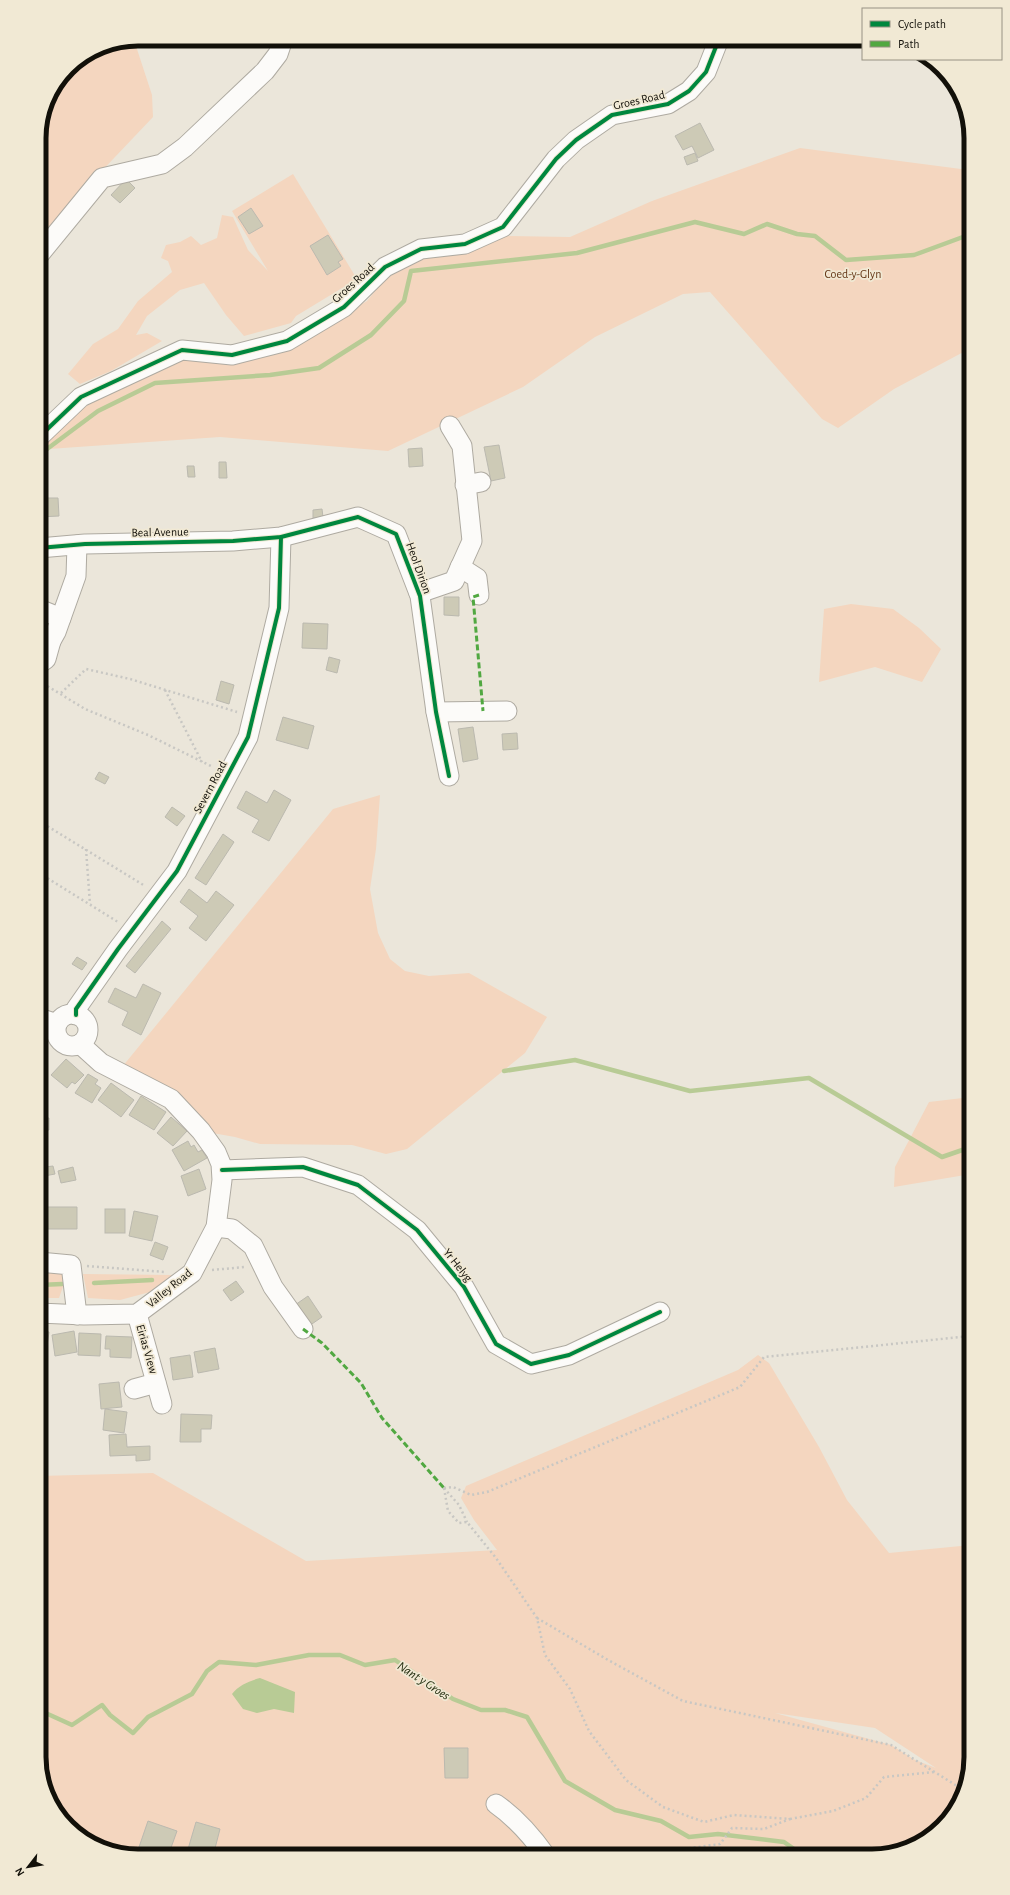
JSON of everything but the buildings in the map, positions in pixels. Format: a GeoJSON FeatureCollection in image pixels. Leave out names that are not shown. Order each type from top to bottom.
{"type":"FeatureCollection","features":[{"type":"Feature","properties":{"kind":"street"},"geometry":{"type":"LineString","coordinates":[[46,246],[102,178],[162,164],[185,147],[265,71],[278,54],[281,46]]}},
{"type":"Feature","properties":{"kind":"street","name":"Groes Road"},"geometry":{"type":"LineString","coordinates":[[46,430],[81,397],[182,350],[232,355],[288,341],[344,307],[385,267],[421,248],[465,244],[503,227],[556,159],[576,140],[612,115],[668,104],[690,92],[706,72],[715,46]]}},
{"type":"Feature","properties":{"kind":"street"},"geometry":{"type":"LineString","coordinates":[[419,593],[454,581],[472,541],[473,484],[462,446],[450,426]]}},
{"type":"Feature","properties":{"kind":"street","name":"Heol Dirion"},"geometry":{"type":"LineString","coordinates":[[281,537],[358,517],[396,534],[419,593],[436,712],[449,776]]}},
{"type":"Feature","properties":{"kind":"street","name":"Beal Avenue"},"geometry":{"type":"LineString","coordinates":[[46,547],[77,545],[233,541],[281,537]]}},
{"type":"Feature","properties":{"kind":"street","name":"Severn Road"},"geometry":{"type":"LineString","coordinates":[[76,1015],[76,1009],[132,930],[178,871],[248,737],[279,608],[281,537]]}},
{"type":"Feature","properties":{"kind":"street"},"geometry":{"type":"LineString","coordinates":[[46,640],[61,618],[76,576],[77,545]]}},
{"type":"Feature","properties":{"kind":"street"},"geometry":{"type":"LineString","coordinates":[[460,567],[477,578],[479,595]]}},
{"type":"Feature","properties":{"kind":"street"},"geometry":{"type":"LineString","coordinates":[[46,612],[61,618]]}},
{"type":"Feature","properties":{"kind":"street"},"geometry":{"type":"LineString","coordinates":[[436,712],[507,711]]}},
{"type":"Feature","properties":{"kind":"street"},"geometry":{"type":"LineString","coordinates":[[67,1015],[76,1015],[85,1021],[88,1031],[84,1041],[80,1044],[70,1046],[61,1042],[56,1034],[57,1024],[67,1015]]}},
{"type":"Feature","properties":{"kind":"street"},"geometry":{"type":"LineString","coordinates":[[46,1020],[57,1024]]}},
{"type":"Feature","properties":{"kind":"street","name":"Valley Road"},"geometry":{"type":"LineString","coordinates":[[46,1313],[77,1315],[137,1314],[192,1273],[216,1228],[222,1170],[216,1152],[201,1131],[171,1099],[101,1063],[80,1044]]}},
{"type":"Feature","properties":{"kind":"street","name":"Yr Helyg"},"geometry":{"type":"LineString","coordinates":[[222,1170],[303,1167],[358,1185],[417,1230],[464,1287],[496,1344],[531,1364],[569,1355],[660,1312]]}},
{"type":"Feature","properties":{"kind":"street"},"geometry":{"type":"LineString","coordinates":[[216,1228],[232,1229],[253,1246],[273,1287],[303,1329]]}},
{"type":"Feature","properties":{"kind":"street"},"geometry":{"type":"LineString","coordinates":[[46,1263],[71,1265],[77,1315]]}},
{"type":"Feature","properties":{"kind":"street","name":"Eirias View"},"geometry":{"type":"LineString","coordinates":[[137,1314],[162,1404]]}},
{"type":"Feature","properties":{"kind":"street","name":"Eirias View"},"geometry":{"type":"LineString","coordinates":[[134,1389],[156,1383]]}},
{"type":"Feature","properties":{"kind":"street"},"geometry":{"type":"LineString","coordinates":[[496,1804],[513,1816],[541,1849]]}},
{"type":"Feature","properties":{"kind":"path"},"geometry":{"type":"LineString","coordinates":[[61,693],[86,669],[165,690],[253,718]]}},
{"type":"Feature","properties":{"kind":"path"},"geometry":{"type":"LineString","coordinates":[[46,684],[85,709],[148,735],[228,775]]}},
{"type":"Feature","properties":{"kind":"path"},"geometry":{"type":"LineString","coordinates":[[165,690],[202,762]]}},
{"type":"Feature","properties":{"kind":"path"},"geometry":{"type":"LineString","coordinates":[[46,825],[159,895]]}},
{"type":"Feature","properties":{"kind":"path"},"geometry":{"type":"LineString","coordinates":[[86,849],[90,904]]}},
{"type":"Feature","properties":{"kind":"path"},"geometry":{"type":"LineString","coordinates":[[46,877],[132,930]]}},
{"type":"Feature","properties":{"kind":"path"},"geometry":{"type":"LineString","coordinates":[[444,1488],[454,1487],[471,1495],[487,1492],[740,1387],[764,1357],[964,1337]]}},
{"type":"Feature","properties":{"kind":"path"},"geometry":{"type":"LineString","coordinates":[[444,1488],[448,1511],[459,1522],[467,1522]]}},
{"type":"Feature","properties":{"kind":"path"},"geometry":{"type":"LineString","coordinates":[[444,1488],[459,1505],[467,1522],[496,1558],[537,1618],[545,1655],[570,1689],[589,1731],[626,1780],[663,1807],[704,1822],[734,1815],[790,1819]]}},
{"type":"Feature","properties":{"kind":"path"},"geometry":{"type":"LineString","coordinates":[[537,1618],[608,1660],[684,1701],[891,1745],[959,1787]]}},
{"type":"Feature","properties":{"kind":"path"},"geometry":{"type":"LineString","coordinates":[[683,1849],[720,1844],[732,1828],[764,1829],[790,1819],[833,1811],[866,1798],[884,1777],[935,1772]]}},
{"type":"Feature","properties":{"kind":"green space"},"geometry":{"type":"Polygon","coordinates":[[[136,46],[152,95],[153,117],[46,230],[46,132],[49,114],[53,103],[61,87],[69,77],[92,58],[114,49],[136,46]]]}},
{"type":"Feature","properties":{"kind":"green space","name":"Coed-y-Glyn"},"geometry":{"type":"Polygon","coordinates":[[[800,148],[961,169],[964,168],[964,352],[894,389],[838,428],[822,419],[710,292],[683,294],[595,337],[523,387],[388,451],[220,437],[49,449],[46,451],[46,438],[87,401],[180,357],[322,327],[367,301],[388,275],[421,255],[505,236],[570,237],[652,201],[800,148]]]}},
{"type":"Feature","properties":{"kind":"green space"},"geometry":{"type":"Polygon","coordinates":[[[293,174],[357,279],[296,316],[291,323],[244,336],[226,315],[204,283],[180,290],[147,316],[136,335],[147,333],[162,341],[111,371],[80,384],[68,374],[93,344],[118,329],[138,301],[172,272],[168,261],[161,258],[166,245],[180,242],[191,236],[201,245],[217,238],[222,215],[233,217],[248,250],[268,271],[232,211],[293,174]]]}},
{"type":"Feature","properties":{"kind":"green space"},"geometry":{"type":"Polygon","coordinates":[[[851,604],[893,609],[919,628],[941,649],[922,682],[875,667],[819,682],[824,609],[851,604]]]}},
{"type":"Feature","properties":{"kind":"green space"},"geometry":{"type":"Polygon","coordinates":[[[380,795],[376,849],[370,889],[378,933],[390,959],[405,971],[429,976],[469,973],[547,1017],[525,1053],[407,1149],[386,1154],[352,1145],[260,1144],[235,1137],[201,1131],[118,1072],[333,809],[380,795]]]}},
{"type":"Feature","properties":{"kind":"green space"},"geometry":{"type":"Polygon","coordinates":[[[964,1098],[964,1175],[894,1187],[895,1167],[929,1102],[964,1098]]]}},
{"type":"Feature","properties":{"kind":"green space"},"geometry":{"type":"Polygon","coordinates":[[[46,1269],[62,1270],[66,1278],[59,1298],[46,1298],[46,1269]]]}},
{"type":"Feature","properties":{"kind":"green space"},"geometry":{"type":"Polygon","coordinates":[[[83,1274],[173,1275],[150,1292],[120,1300],[88,1298],[83,1274]]]}},
{"type":"Feature","properties":{"kind":"green space"},"geometry":{"type":"Polygon","coordinates":[[[758,1355],[769,1363],[819,1447],[847,1500],[889,1553],[964,1546],[964,1757],[961,1781],[949,1808],[937,1822],[918,1837],[902,1844],[878,1849],[215,1849],[220,1829],[196,1822],[188,1849],[164,1849],[148,1821],[138,1849],[132,1849],[97,1840],[82,1830],[65,1813],[53,1792],[49,1781],[46,1763],[46,1476],[153,1473],[306,1561],[497,1550],[474,1520],[461,1498],[466,1486],[738,1370],[758,1355]],[[415,1673],[453,1699],[460,1701],[415,1673]],[[775,1713],[891,1745],[915,1760],[936,1768],[875,1728],[775,1713]]]}},
{"type":"Feature","properties":{"kind":"shaded area"},"geometry":{"type":"Polygon","coordinates":[[[260,1678],[295,1692],[294,1713],[274,1709],[257,1713],[243,1709],[232,1694],[244,1684],[260,1678]]]}},
{"type":"Feature","properties":{"kind":"waterway"},"geometry":{"type":"LineString","coordinates":[[46,450],[98,411],[155,383],[270,375],[319,368],[371,335],[404,301],[411,271],[577,253],[695,222],[744,234],[767,224],[797,234],[815,236],[846,260],[914,255],[964,237]]}},
{"type":"Feature","properties":{"kind":"waterway"},"geometry":{"type":"LineString","coordinates":[[504,1071],[575,1060],[690,1091],[809,1078],[942,1157],[964,1149]]}},
{"type":"Feature","properties":{"kind":"waterway"},"geometry":{"type":"LineString","coordinates":[[94,1283],[152,1280]]}},
{"type":"Feature","properties":{"kind":"waterway"},"geometry":{"type":"LineString","coordinates":[[46,1285],[62,1284]]}},
{"type":"Feature","properties":{"kind":"waterway","name":"Nant y Groes"},"geometry":{"type":"LineString","coordinates":[[46,1713],[72,1725],[102,1705],[110,1715],[133,1733],[148,1717],[192,1694],[207,1671],[219,1662],[256,1665],[309,1655],[340,1655],[365,1665],[395,1660],[453,1699],[481,1710],[505,1710],[527,1717],[565,1781],[615,1810],[661,1821],[689,1837],[718,1834],[784,1842],[794,1849]]}},
{"type":"Feature","properties":{"kind":"marked path"},"geometry":{"type":"LineString","coordinates":[[479,595],[473,597],[483,711]]}},
{"type":"Feature","properties":{"kind":"marked path"},"geometry":{"type":"LineString","coordinates":[[303,1329],[322,1343],[361,1383],[382,1418],[444,1488]]}},
{"type":"Feature","properties":{"kind":"cycle path"},"geometry":{"type":"LineString","coordinates":[[46,430],[81,397],[182,350],[232,355],[287,341],[344,307],[385,267],[421,249],[465,244],[503,227],[556,159],[576,140],[612,115],[668,104],[689,91],[706,72],[716,46]]}},
{"type":"Feature","properties":{"kind":"cycle path"},"geometry":{"type":"LineString","coordinates":[[46,547],[85,544],[233,541],[281,537],[358,517],[396,534],[420,596],[436,712],[449,776]]}},
{"type":"Feature","properties":{"kind":"cycle path"},"geometry":{"type":"LineString","coordinates":[[76,1015],[76,1009],[118,949],[177,871],[248,737],[279,608],[281,537]]}},
{"type":"Feature","properties":{"kind":"cycle path"},"geometry":{"type":"LineString","coordinates":[[222,1170],[303,1167],[358,1185],[417,1230],[464,1287],[496,1344],[531,1364],[569,1355],[660,1312]]}}]}
